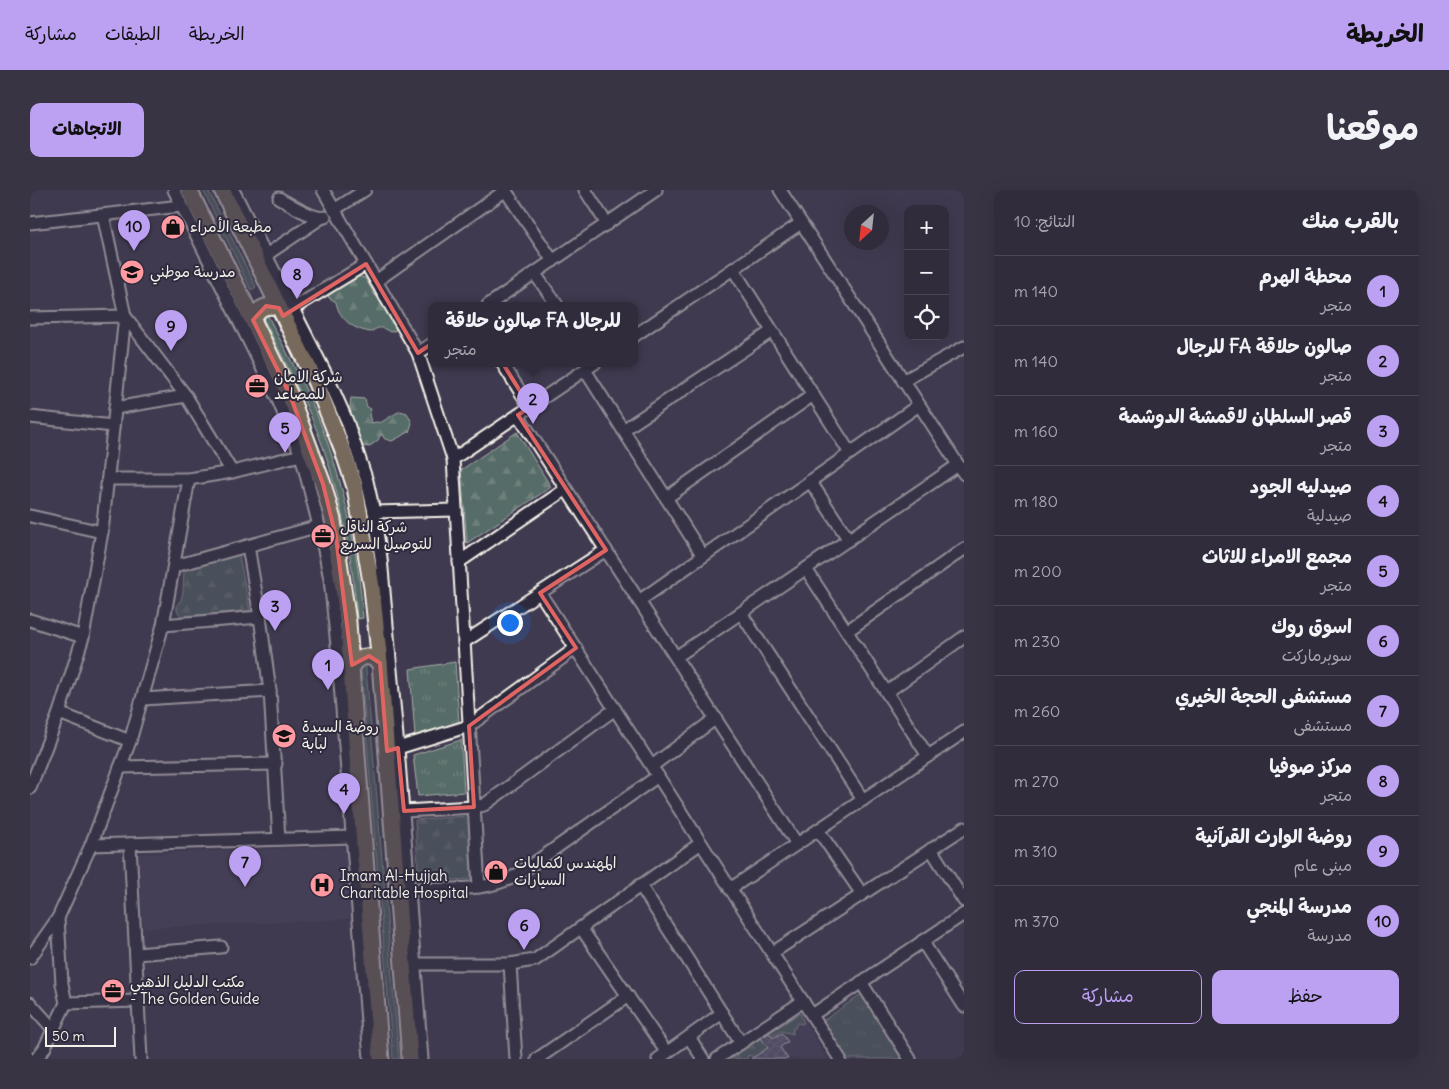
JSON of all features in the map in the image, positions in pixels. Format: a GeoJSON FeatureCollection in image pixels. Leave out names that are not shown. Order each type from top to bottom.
{"type":"FeatureCollection","features":[{"type":"Feature","properties":{"kind":"main road"},"geometry":{"type":"LineString","coordinates":[[190,190],[253,320],[284,397],[321,476],[333,520],[348,622],[352,665],[352,755],[381,1059]]}},
{"type":"Feature","properties":{"kind":"main road"},"geometry":{"type":"LineString","coordinates":[[226,192],[265,280],[286,308],[322,381],[355,487],[365,543],[393,750],[410,1059]]}},
{"type":"Feature","properties":{"kind":"main road"},"geometry":{"type":"LineString","coordinates":[[240,292],[246,295],[259,292],[265,280]]}},
{"type":"Feature","properties":{"kind":"main road"},"geometry":{"type":"LineString","coordinates":[[253,320],[260,309],[266,306],[286,308]]}},
{"type":"Feature","properties":{"kind":"main road"},"geometry":{"type":"LineString","coordinates":[[348,622],[353,626],[366,628],[376,620]]}},
{"type":"Feature","properties":{"kind":"main road"},"geometry":{"type":"LineString","coordinates":[[352,665],[356,660],[369,656],[380,663]]}},
{"type":"Feature","properties":{"kind":"street"},"geometry":{"type":"LineString","coordinates":[[174,190],[284,397],[319,526],[330,578],[352,755],[353,837],[370,1059]]}},
{"type":"Feature","properties":{"kind":"street"},"geometry":{"type":"LineString","coordinates":[[322,190],[418,353],[453,458],[478,887]]}},
{"type":"Feature","properties":{"kind":"street"},"geometry":{"type":"LineString","coordinates":[[266,255],[321,218],[335,212],[365,190]]}},
{"type":"Feature","properties":{"kind":"street"},"geometry":{"type":"LineString","coordinates":[[376,281],[506,190],[553,261]]}},
{"type":"Feature","properties":{"kind":"street"},"geometry":{"type":"LineString","coordinates":[[584,190],[607,224]]}},
{"type":"Feature","properties":{"kind":"street"},"geometry":{"type":"LineString","coordinates":[[492,302],[656,190]]}},
{"type":"Feature","properties":{"kind":"street"},"geometry":{"type":"LineString","coordinates":[[676,657],[849,540],[961,470],[780,190]]}},
{"type":"Feature","properties":{"kind":"street"},"geometry":{"type":"LineString","coordinates":[[226,192],[266,255],[286,308],[366,264]]}},
{"type":"Feature","properties":{"kind":"street"},"geometry":{"type":"LineString","coordinates":[[279,198],[321,218]]}},
{"type":"Feature","properties":{"kind":"street"},"geometry":{"type":"LineString","coordinates":[[30,224],[181,206]]}},
{"type":"Feature","properties":{"kind":"street"},"geometry":{"type":"LineString","coordinates":[[31,784],[59,713],[83,637],[102,532],[125,316],[103,215]]}},
{"type":"Feature","properties":{"kind":"street"},"geometry":{"type":"LineString","coordinates":[[638,333],[801,223]]}},
{"type":"Feature","properties":{"kind":"street"},"geometry":{"type":"LineString","coordinates":[[733,269],[850,453]]}},
{"type":"Feature","properties":{"kind":"street"},"geometry":{"type":"LineString","coordinates":[[534,274],[554,302]]}},
{"type":"Feature","properties":{"kind":"street"},"geometry":{"type":"LineString","coordinates":[[30,318],[125,316]]}},
{"type":"Feature","properties":{"kind":"street"},"geometry":{"type":"LineString","coordinates":[[125,316],[186,396],[232,472]]}},
{"type":"Feature","properties":{"kind":"street"},"geometry":{"type":"LineString","coordinates":[[623,430],[772,332]]}},
{"type":"Feature","properties":{"kind":"street"},"geometry":{"type":"LineString","coordinates":[[418,353],[428,347]]}},
{"type":"Feature","properties":{"kind":"street"},"geometry":{"type":"LineString","coordinates":[[904,381],[964,347]]}},
{"type":"Feature","properties":{"kind":"street"},"geometry":{"type":"LineString","coordinates":[[505,367],[530,406]]}},
{"type":"Feature","properties":{"kind":"street"},"geometry":{"type":"LineString","coordinates":[[453,458],[589,367]]}},
{"type":"Feature","properties":{"kind":"street"},"geometry":{"type":"LineString","coordinates":[[585,370],[703,556]]}},
{"type":"Feature","properties":{"kind":"street"},"geometry":{"type":"LineString","coordinates":[[322,381],[350,429],[367,481],[381,558],[393,750],[404,811],[422,1059]]}},
{"type":"Feature","properties":{"kind":"street"},"geometry":{"type":"LineString","coordinates":[[666,498],[813,395]]}},
{"type":"Feature","properties":{"kind":"street"},"geometry":{"type":"LineString","coordinates":[[115,408],[186,396]]}},
{"type":"Feature","properties":{"kind":"street"},"geometry":{"type":"LineString","coordinates":[[639,601],[919,405]]}},
{"type":"Feature","properties":{"kind":"street"},"geometry":{"type":"LineString","coordinates":[[518,415],[797,844]]}},
{"type":"Feature","properties":{"kind":"street"},"geometry":{"type":"LineString","coordinates":[[30,418],[113,426]]}},
{"type":"Feature","properties":{"kind":"street"},"geometry":{"type":"LineString","coordinates":[[108,479],[189,479],[232,472],[301,455]]}},
{"type":"Feature","properties":{"kind":"street"},"geometry":{"type":"LineString","coordinates":[[30,958],[58,918],[91,845],[130,742],[163,625],[189,479]]}},
{"type":"Feature","properties":{"kind":"street"},"geometry":{"type":"LineString","coordinates":[[810,481],[849,540]]}},
{"type":"Feature","properties":{"kind":"street"},"geometry":{"type":"LineString","coordinates":[[459,562],[566,489]]}},
{"type":"Feature","properties":{"kind":"street"},"geometry":{"type":"LineString","coordinates":[[374,512],[456,510]]}},
{"type":"Feature","properties":{"kind":"street"},"geometry":{"type":"LineString","coordinates":[[30,516],[102,532]]}},
{"type":"Feature","properties":{"kind":"street"},"geometry":{"type":"LineString","coordinates":[[175,566],[319,526]]}},
{"type":"Feature","properties":{"kind":"street"},"geometry":{"type":"LineString","coordinates":[[248,546],[270,691],[276,764],[279,839]]}},
{"type":"Feature","properties":{"kind":"street"},"geometry":{"type":"LineString","coordinates":[[847,631],[964,549]]}},
{"type":"Feature","properties":{"kind":"street"},"geometry":{"type":"LineString","coordinates":[[464,642],[606,550]]}},
{"type":"Feature","properties":{"kind":"street"},"geometry":{"type":"LineString","coordinates":[[806,569],[928,756]]}},
{"type":"Feature","properties":{"kind":"street"},"geometry":{"type":"LineString","coordinates":[[540,592],[840,1059]]}},
{"type":"Feature","properties":{"kind":"street"},"geometry":{"type":"LineString","coordinates":[[741,613],[863,800]]}},
{"type":"Feature","properties":{"kind":"street"},"geometry":{"type":"LineString","coordinates":[[163,625],[260,617]]}},
{"type":"Feature","properties":{"kind":"street"},"geometry":{"type":"LineString","coordinates":[[30,620],[83,637]]}},
{"type":"Feature","properties":{"kind":"street"},"geometry":{"type":"LineString","coordinates":[[887,692],[964,638]]}},
{"type":"Feature","properties":{"kind":"street"},"geometry":{"type":"LineString","coordinates":[[393,750],[469,726],[576,648]]}},
{"type":"Feature","properties":{"kind":"street"},"geometry":{"type":"LineString","coordinates":[[143,699],[270,691]]}},
{"type":"Feature","properties":{"kind":"street"},"geometry":{"type":"LineString","coordinates":[[404,811],[474,807],[489,802],[615,709]]}},
{"type":"Feature","properties":{"kind":"street"},"geometry":{"type":"LineString","coordinates":[[59,713],[130,742]]}},
{"type":"Feature","properties":{"kind":"street"},"geometry":{"type":"LineString","coordinates":[[410,890],[478,887],[498,884],[513,878],[655,771],[716,718]]}},
{"type":"Feature","properties":{"kind":"street"},"geometry":{"type":"LineString","coordinates":[[730,889],[964,732]]}},
{"type":"Feature","properties":{"kind":"street"},"geometry":{"type":"LineString","coordinates":[[120,768],[276,764]]}},
{"type":"Feature","properties":{"kind":"street"},"geometry":{"type":"LineString","coordinates":[[772,953],[964,828]]}},
{"type":"Feature","properties":{"kind":"street"},"geometry":{"type":"LineString","coordinates":[[818,830],[862,894]]}},
{"type":"Feature","properties":{"kind":"street"},"geometry":{"type":"LineString","coordinates":[[91,845],[353,837]]}},
{"type":"Feature","properties":{"kind":"street"},"geometry":{"type":"LineString","coordinates":[[416,964],[510,964],[529,961],[539,957],[701,843]]}},
{"type":"Feature","properties":{"kind":"street"},"geometry":{"type":"LineString","coordinates":[[130,844],[141,1059]]}},
{"type":"Feature","properties":{"kind":"street"},"geometry":{"type":"LineString","coordinates":[[931,849],[964,901]]}},
{"type":"Feature","properties":{"kind":"street"},"geometry":{"type":"LineString","coordinates":[[640,885],[741,1043]]}},
{"type":"Feature","properties":{"kind":"street"},"geometry":{"type":"LineString","coordinates":[[812,1015],[964,914]]}},
{"type":"Feature","properties":{"kind":"street"},"geometry":{"type":"LineString","coordinates":[[36,1059],[44,1049],[66,1004],[62,984],[58,918]]}},
{"type":"Feature","properties":{"kind":"street"},"geometry":{"type":"LineString","coordinates":[[581,928],[628,996],[663,1056],[722,1013]]}},
{"type":"Feature","properties":{"kind":"street"},"geometry":{"type":"LineString","coordinates":[[922,941],[963,1001]]}},
{"type":"Feature","properties":{"kind":"street"},"geometry":{"type":"LineString","coordinates":[[136,954],[221,948]]}},
{"type":"Feature","properties":{"kind":"street"},"geometry":{"type":"LineString","coordinates":[[510,964],[516,1059]]}},
{"type":"Feature","properties":{"kind":"street"},"geometry":{"type":"LineString","coordinates":[[861,982],[910,1059]]}},
{"type":"Feature","properties":{"kind":"street"},"geometry":{"type":"LineString","coordinates":[[537,1059],[628,996]]}},
{"type":"Feature","properties":{"kind":"street"},"geometry":{"type":"LineString","coordinates":[[66,1004],[138,1001]]}},
{"type":"Feature","properties":{"kind":"street"},"geometry":{"type":"LineString","coordinates":[[717,1059],[803,1001]]}},
{"type":"Feature","properties":{"kind":"street"},"geometry":{"type":"LineString","coordinates":[[30,1003],[54,1030]]}},
{"type":"Feature","properties":{"kind":"street"},"geometry":{"type":"LineString","coordinates":[[690,1037],[703,1059]]}},
{"type":"Feature","properties":{"kind":"highlighted area"},"geometry":{"type":"Polygon","coordinates":[[[366,264],[418,353],[473,316],[530,407],[518,415],[606,550],[540,593],[576,648],[469,726],[474,807],[404,811],[398,748],[387,751],[380,663],[369,656],[352,665],[336,537],[323,484],[290,395],[253,320],[266,306],[279,308],[283,316],[366,264]]]}},
{"type":"Feature","properties":{"kind":"shaded area"},"geometry":{"type":"Polygon","coordinates":[[[347,846],[350,919],[143,928],[139,854],[347,846]]]}},
{"type":"Feature","properties":{"kind":"shaded area"},"geometry":{"type":"Polygon","coordinates":[[[800,1013],[827,1059],[731,1059],[761,1038],[800,1013]]]}},
{"type":"Feature","properties":{"kind":"green space"},"geometry":{"type":"Polygon","coordinates":[[[203,190],[208,190],[256,287],[251,290],[203,190]]]}},
{"type":"Feature","properties":{"kind":"green space"},"geometry":{"type":"Polygon","coordinates":[[[356,276],[365,278],[375,295],[380,298],[395,324],[396,330],[390,332],[381,328],[371,332],[365,331],[348,323],[340,314],[336,302],[328,297],[332,291],[356,276]]]}},
{"type":"Feature","properties":{"kind":"green space"},"geometry":{"type":"Polygon","coordinates":[[[268,316],[311,401],[331,453],[352,535],[361,590],[363,618],[357,619],[353,575],[346,532],[330,468],[310,414],[263,318],[268,316]]]}},
{"type":"Feature","properties":{"kind":"green space"},"geometry":{"type":"Polygon","coordinates":[[[351,398],[365,399],[367,407],[371,409],[369,414],[371,423],[380,423],[400,411],[407,413],[412,423],[409,432],[392,441],[385,439],[381,434],[378,440],[369,447],[363,446],[349,415],[351,398]]]}},
{"type":"Feature","properties":{"kind":"green space"},"geometry":{"type":"Polygon","coordinates":[[[517,432],[551,487],[467,543],[461,470],[517,432]]]}},
{"type":"Feature","properties":{"kind":"green space"},"geometry":{"type":"Polygon","coordinates":[[[239,555],[250,611],[181,616],[177,611],[177,605],[181,600],[183,592],[184,569],[239,555]]]}},
{"type":"Feature","properties":{"kind":"green space"},"geometry":{"type":"Polygon","coordinates":[[[360,657],[365,657],[399,1059],[393,1059],[360,657]]]}},
{"type":"Feature","properties":{"kind":"green space"},"geometry":{"type":"Polygon","coordinates":[[[455,662],[459,723],[415,736],[410,669],[455,662]]]}},
{"type":"Feature","properties":{"kind":"green space"},"geometry":{"type":"Polygon","coordinates":[[[461,740],[464,792],[418,796],[413,755],[461,740]]]}},
{"type":"Feature","properties":{"kind":"green space"},"geometry":{"type":"Polygon","coordinates":[[[468,816],[472,879],[419,882],[415,820],[468,816]]]}},
{"type":"Feature","properties":{"kind":"green space"},"geometry":{"type":"Polygon","coordinates":[[[861,994],[902,1059],[848,1059],[823,1021],[861,994]]]}},
{"type":"Feature","properties":{"kind":"green space"},"geometry":{"type":"Polygon","coordinates":[[[800,1013],[804,1023],[797,1023],[795,1028],[793,1028],[793,1034],[781,1031],[773,1036],[769,1033],[800,1013]]]}},
{"type":"Feature","properties":{"kind":"green space"},"geometry":{"type":"Polygon","coordinates":[[[761,1038],[768,1048],[754,1057],[748,1055],[747,1059],[731,1059],[761,1038]]]}},
{"type":"Feature","properties":{"kind":"building"},"geometry":{"type":"Polygon","coordinates":[[[769,1033],[773,1038],[782,1033],[788,1042],[780,1047],[788,1059],[751,1059],[768,1048],[761,1038],[769,1033]]]}},
{"type":"Feature","properties":{"kind":"place","name":"مطبعة الأمراء"},"geometry":{"type":"Point","coordinates":[173,227]}},
{"type":"Feature","properties":{"kind":"place","name":"مدرسة المنجي"},"geometry":{"type":"Point","coordinates":[134,251]}},
{"type":"Feature","properties":{"kind":"place","name":"مدرسة موطني"},"geometry":{"type":"Point","coordinates":[132,272]}},
{"type":"Feature","properties":{"kind":"place","name":"مركز صوفيا"},"geometry":{"type":"Point","coordinates":[297,299]}},
{"type":"Feature","properties":{"kind":"place","name":"روضة الوارث القرآنية"},"geometry":{"type":"Point","coordinates":[171,351]}},
{"type":"Feature","properties":{"kind":"place","name":"شركة الامان للمصاعد"},"geometry":{"type":"Point","coordinates":[257,386]}},
{"type":"Feature","properties":{"kind":"place","name":"صالون حلاقة FA للرجال"},"geometry":{"type":"Point","coordinates":[533,424]}},
{"type":"Feature","properties":{"kind":"place","name":"مجمع الامراء للاثاث"},"geometry":{"type":"Point","coordinates":[285,453]}},
{"type":"Feature","properties":{"kind":"place","name":"شركة الناقل للتوصيل السريع"},"geometry":{"type":"Point","coordinates":[323,536]}},
{"type":"Feature","properties":{"kind":"place","name":"قصر السلطان لاقمشة الدوشمة"},"geometry":{"type":"Point","coordinates":[275,631]}},
{"type":"Feature","properties":{"kind":"place","name":"محطة الهرم"},"geometry":{"type":"Point","coordinates":[328,690]}},
{"type":"Feature","properties":{"kind":"place","name":"روضة السيدة لبابة"},"geometry":{"type":"Point","coordinates":[284,736]}},
{"type":"Feature","properties":{"kind":"place","name":"صيدليه الجود"},"geometry":{"type":"Point","coordinates":[344,814]}},
{"type":"Feature","properties":{"kind":"place","name":"المهندس لكماليات السيارات"},"geometry":{"type":"Point","coordinates":[496,872]}},
{"type":"Feature","properties":{"kind":"place","name":"Imam Al-Hujjah Charitable Hospital"},"geometry":{"type":"Point","coordinates":[322,885]}},
{"type":"Feature","properties":{"kind":"place","name":"مستشفى الحجة الخيري"},"geometry":{"type":"Point","coordinates":[245,887]}},
{"type":"Feature","properties":{"kind":"place","name":"اسوق روك"},"geometry":{"type":"Point","coordinates":[524,950]}},
{"type":"Feature","properties":{"kind":"place","name":"مكتب الدليل الذهبي - The Golden Guide"},"geometry":{"type":"Point","coordinates":[113,991]}}]}
